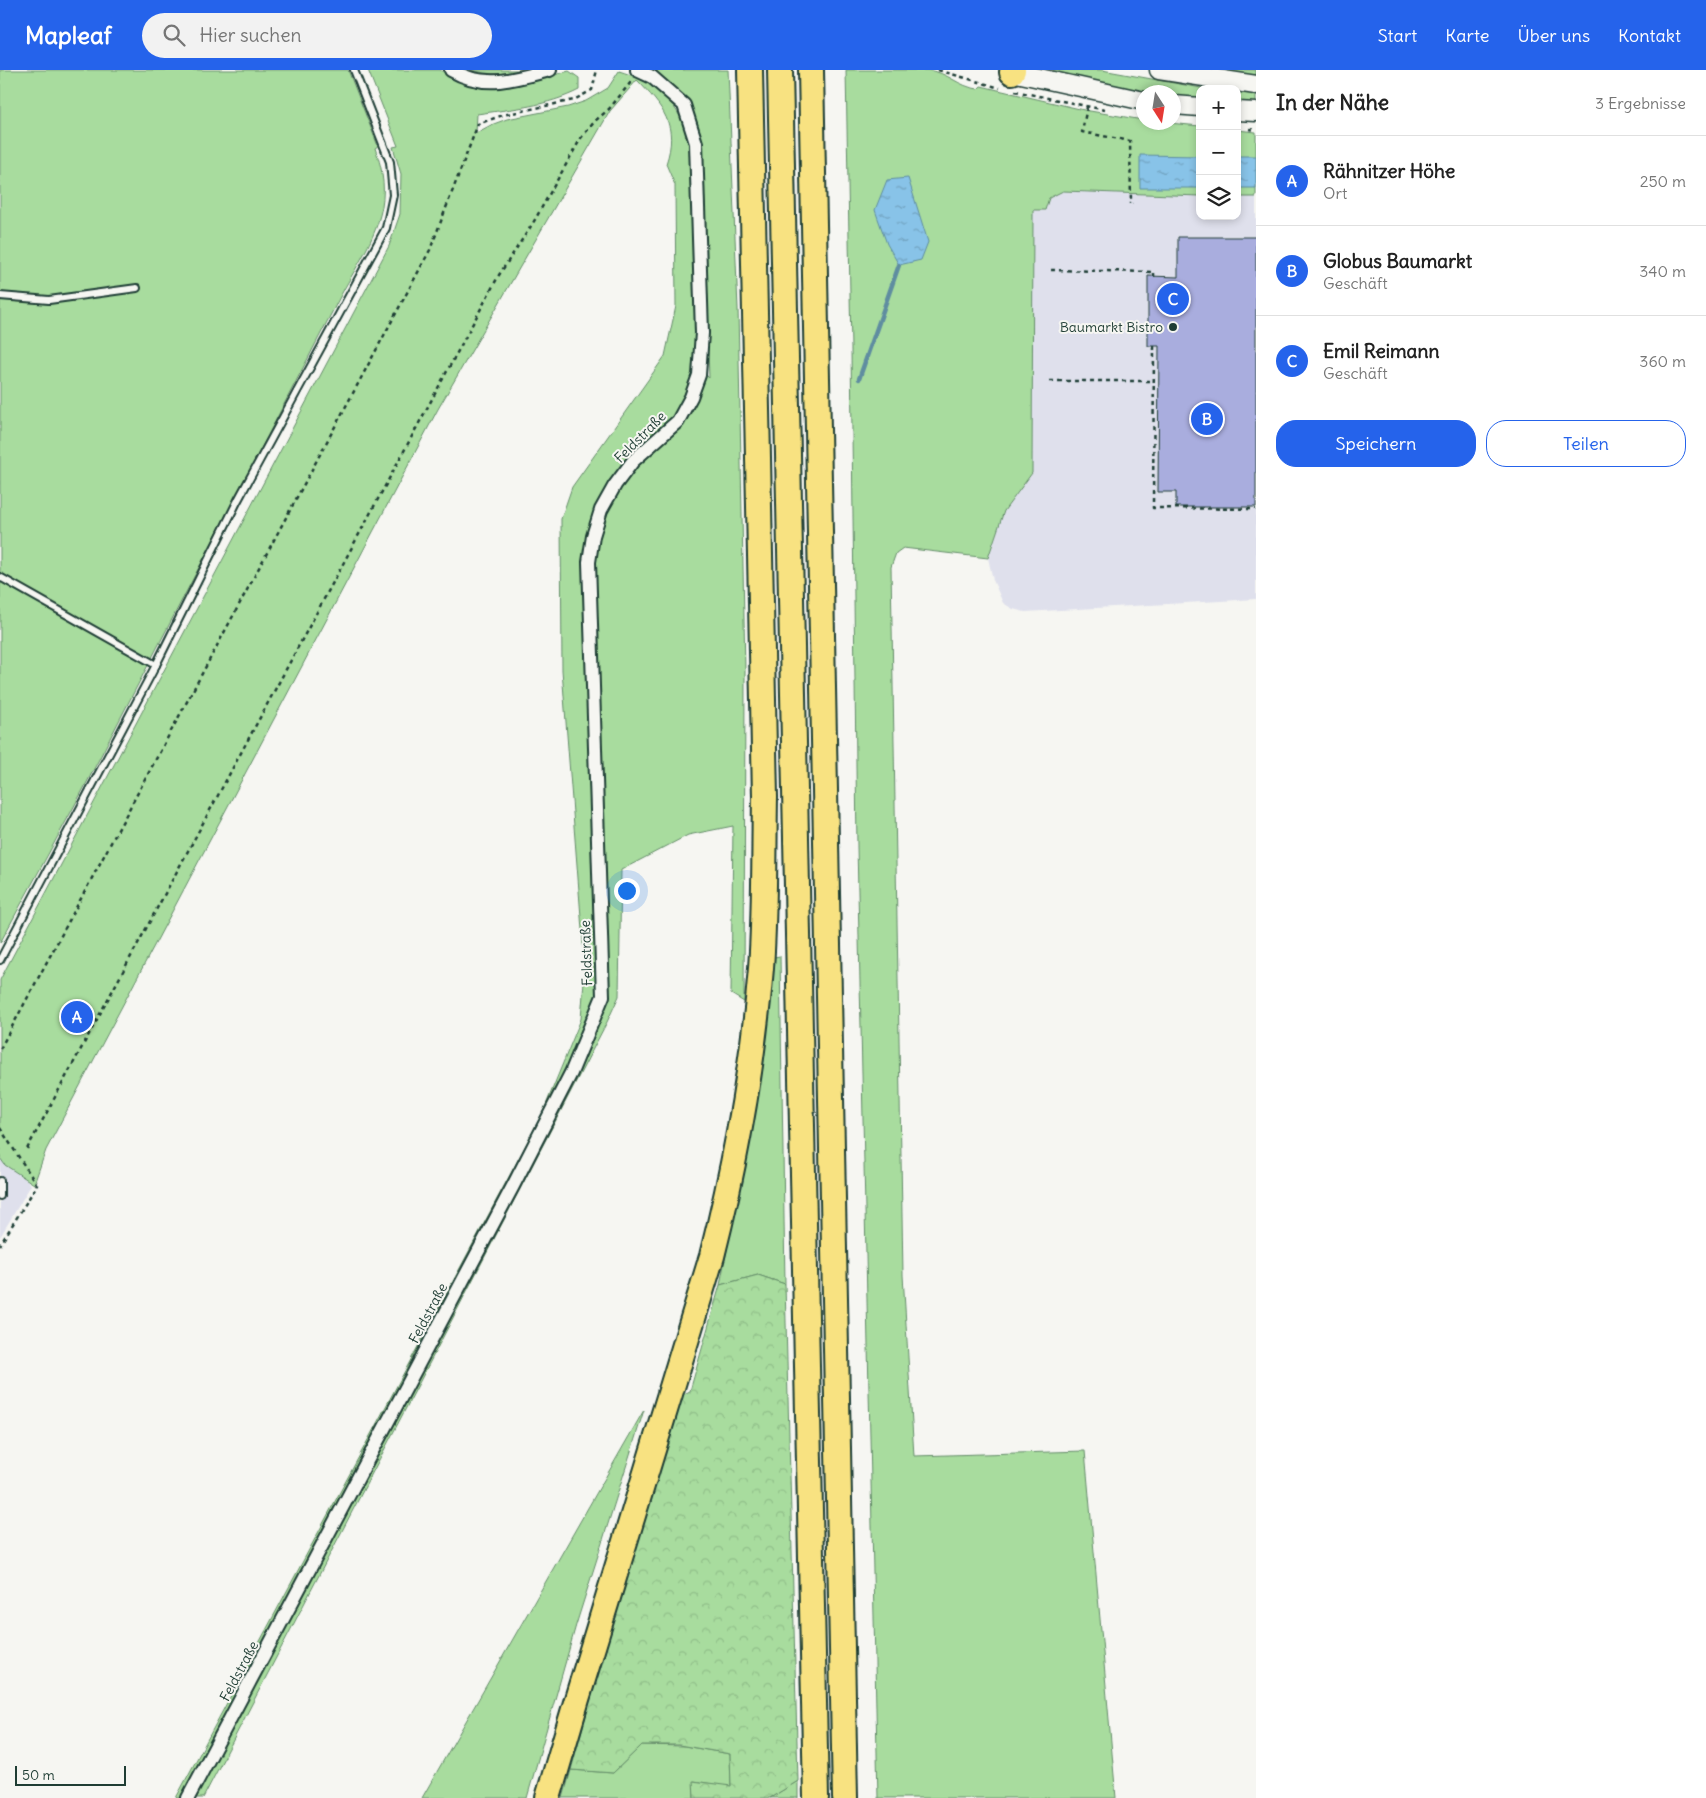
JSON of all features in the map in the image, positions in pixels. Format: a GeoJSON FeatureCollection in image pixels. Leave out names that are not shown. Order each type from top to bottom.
{"type":"FeatureCollection","features":[{"type":"Feature","properties":{"kind":"highway"},"geometry":{"type":"LineString","coordinates":[[548,1798],[576,1699],[712,1256],[738,1146],[755,1030],[762,939],[765,797],[750,70]]}},
{"type":"Feature","properties":{"kind":"highway"},"geometry":{"type":"LineString","coordinates":[[780,70],[816,1798]]}},
{"type":"Feature","properties":{"kind":"highway"},"geometry":{"type":"LineString","coordinates":[[811,70],[845,1798]]}},
{"type":"Feature","properties":{"kind":"main road"},"geometry":{"type":"LineString","coordinates":[[1159,70],[1256,85]]}},
{"type":"Feature","properties":{"kind":"main road"},"geometry":{"type":"LineString","coordinates":[[1011,78],[1136,100]]}},
{"type":"Feature","properties":{"kind":"main road"},"geometry":{"type":"LineString","coordinates":[[1181,106],[1196,107]]}},
{"type":"Feature","properties":{"kind":"main road"},"geometry":{"type":"LineString","coordinates":[[1241,114],[1255,124]]}},
{"type":"Feature","properties":{"kind":"street"},"geometry":{"type":"LineString","coordinates":[[452,70],[459,75],[485,82],[507,82],[550,70]]}},
{"type":"Feature","properties":{"kind":"street","name":"Feldstraße"},"geometry":{"type":"LineString","coordinates":[[188,1798],[526,1160],[571,1073],[603,996],[589,562],[600,510],[615,485],[633,461],[678,421],[691,397],[699,375],[702,334],[696,142],[684,105],[652,77],[639,71]]}},
{"type":"Feature","properties":{"kind":"lane"},"geometry":{"type":"LineString","coordinates":[[0,960],[156,665],[238,500],[386,228],[393,195],[390,162],[354,70]]}},
{"type":"Feature","properties":{"kind":"lane"},"geometry":{"type":"LineString","coordinates":[[0,296],[49,300],[137,288]]}},
{"type":"Feature","properties":{"kind":"lane"},"geometry":{"type":"LineString","coordinates":[[0,577],[156,665]]}},
{"type":"Feature","properties":{"kind":"lane"},"geometry":{"type":"LineString","coordinates":[[0,1181],[0,1196]]}},
{"type":"Feature","properties":{"kind":"path"},"geometry":{"type":"LineString","coordinates":[[0,1049],[430,250],[478,124],[503,115],[574,100],[592,90],[597,70]]}},
{"type":"Feature","properties":{"kind":"path"},"geometry":{"type":"LineString","coordinates":[[938,70],[1011,78],[1088,107],[1106,110]]}},
{"type":"Feature","properties":{"kind":"path"},"geometry":{"type":"LineString","coordinates":[[27,1149],[499,275],[532,223],[581,138],[595,121],[609,109],[639,71]]}},
{"type":"Feature","properties":{"kind":"path"},"geometry":{"type":"LineString","coordinates":[[1088,107],[1082,132],[1130,141],[1131,204]]}},
{"type":"Feature","properties":{"kind":"path"},"geometry":{"type":"LineString","coordinates":[[1051,270],[1154,272],[1154,277]]}},
{"type":"Feature","properties":{"kind":"path"},"geometry":{"type":"LineString","coordinates":[[1154,346],[1153,508],[1256,509]]}},
{"type":"Feature","properties":{"kind":"path"},"geometry":{"type":"LineString","coordinates":[[1050,382],[1154,381]]}},
{"type":"Feature","properties":{"kind":"path"},"geometry":{"type":"LineString","coordinates":[[0,1128],[37,1185],[0,1245]]}},
{"type":"Feature","properties":{"kind":"shaded area"},"geometry":{"type":"Polygon","coordinates":[[[1063,191],[1196,196],[1196,220],[1241,220],[1241,197],[1256,197],[1256,599],[1025,612],[1013,609],[1003,603],[993,580],[988,558],[1004,511],[1032,473],[1033,210],[1056,193],[1063,191]]]}},
{"type":"Feature","properties":{"kind":"shaded area"},"geometry":{"type":"Polygon","coordinates":[[[0,1142],[31,1185],[0,1237],[0,1142]]]}},
{"type":"Feature","properties":{"kind":"green space"},"geometry":{"type":"Polygon","coordinates":[[[0,70],[348,70],[378,146],[375,148],[382,171],[383,191],[378,222],[366,251],[342,293],[84,788],[0,943],[0,70]]]}},
{"type":"Feature","properties":{"kind":"green space"},"geometry":{"type":"Polygon","coordinates":[[[368,70],[440,70],[459,80],[487,87],[509,87],[569,71],[579,78],[579,90],[555,100],[477,114],[476,133],[507,119],[568,107],[586,101],[608,88],[619,71],[640,79],[667,98],[680,116],[688,141],[691,166],[698,366],[709,378],[701,134],[689,109],[651,70],[728,70],[738,309],[745,671],[744,1002],[731,994],[733,826],[688,835],[621,870],[619,996],[607,1022],[203,1798],[176,1798],[541,1117],[581,1019],[585,969],[562,670],[561,519],[572,487],[665,356],[676,306],[675,185],[666,164],[671,138],[666,118],[661,108],[637,80],[610,111],[438,409],[46,1150],[34,1184],[5,1165],[0,1158],[0,980],[389,246],[400,214],[401,174],[393,147],[398,146],[368,70]]]}},
{"type":"Feature","properties":{"kind":"green space"},"geometry":{"type":"Polygon","coordinates":[[[471,70],[528,70],[500,74],[471,70]]]}},
{"type":"Feature","properties":{"kind":"green space"},"geometry":{"type":"Polygon","coordinates":[[[846,70],[935,71],[971,88],[978,89],[981,86],[1084,110],[1136,119],[1136,130],[1181,130],[1181,124],[1196,126],[1196,196],[1063,191],[1049,198],[1045,210],[1033,210],[1032,473],[1004,511],[988,558],[903,548],[896,553],[891,567],[903,1275],[914,1456],[1085,1451],[1116,1798],[878,1798],[857,846],[846,70]]]}},
{"type":"Feature","properties":{"kind":"green space"},"geometry":{"type":"Polygon","coordinates":[[[1053,70],[1102,70],[1196,87],[1196,100],[1181,99],[1181,85],[1136,85],[1136,92],[1051,76],[1053,70]]]}},
{"type":"Feature","properties":{"kind":"green space"},"geometry":{"type":"Polygon","coordinates":[[[1224,70],[1256,70],[1256,77],[1224,70]]]}},
{"type":"Feature","properties":{"kind":"green space"},"geometry":{"type":"Polygon","coordinates":[[[1241,92],[1256,94],[1256,104],[1241,103],[1241,92]]]}},
{"type":"Feature","properties":{"kind":"green space"},"geometry":{"type":"Polygon","coordinates":[[[1241,130],[1256,132],[1256,197],[1241,197],[1241,130]]]}},
{"type":"Feature","properties":{"kind":"green space"},"geometry":{"type":"Polygon","coordinates":[[[780,956],[785,1284],[758,1275],[720,1285],[763,1067],[774,957],[780,956]]]}},
{"type":"Feature","properties":{"kind":"green space"},"geometry":{"type":"Polygon","coordinates":[[[758,1275],[785,1284],[798,1781],[770,1798],[694,1798],[693,1781],[731,1786],[730,1754],[679,1745],[642,1745],[613,1773],[571,1770],[598,1671],[680,1396],[690,1391],[720,1285],[758,1275]]]}},
{"type":"Feature","properties":{"kind":"green space"},"geometry":{"type":"Polygon","coordinates":[[[644,1410],[576,1625],[527,1798],[422,1798],[644,1410]]]}},
{"type":"Feature","properties":{"kind":"green space"},"geometry":{"type":"Polygon","coordinates":[[[642,1745],[684,1746],[730,1754],[731,1787],[694,1781],[694,1798],[563,1798],[571,1770],[613,1773],[642,1745]]]}},
{"type":"Feature","properties":{"kind":"green space"},"geometry":{"type":"Polygon","coordinates":[[[798,1781],[798,1798],[770,1798],[798,1781]]]}},
{"type":"Feature","properties":{"kind":"water"},"geometry":{"type":"Polygon","coordinates":[[[1140,155],[1196,156],[1196,188],[1140,188],[1140,155]]]}},
{"type":"Feature","properties":{"kind":"water"},"geometry":{"type":"Polygon","coordinates":[[[1241,156],[1256,156],[1256,188],[1241,188],[1241,156]]]}},
{"type":"Feature","properties":{"kind":"water"},"geometry":{"type":"Polygon","coordinates":[[[908,178],[928,242],[921,260],[899,265],[887,244],[875,210],[887,180],[908,178]]]}},
{"type":"Feature","properties":{"kind":"building"},"geometry":{"type":"Polygon","coordinates":[[[1178,237],[1256,237],[1256,507],[1176,507],[1176,492],[1158,492],[1159,346],[1148,346],[1148,276],[1178,277],[1178,237]]]}},
{"type":"Feature","properties":{"kind":"waterway"},"geometry":{"type":"LineString","coordinates":[[859,379],[899,265]]}},
{"type":"Feature","properties":{"kind":"place","name":"Emil Reimann"},"geometry":{"type":"Point","coordinates":[1173,299]}},
{"type":"Feature","properties":{"kind":"place","name":"Baumarkt Bistro"},"geometry":{"type":"Point","coordinates":[1173,327]}},
{"type":"Feature","properties":{"kind":"place","name":"Globus Baumarkt"},"geometry":{"type":"Point","coordinates":[1207,419]}},
{"type":"Feature","properties":{"kind":"place","name":"Rähnitzer Höhe"},"geometry":{"type":"Point","coordinates":[77,1017]}}]}
